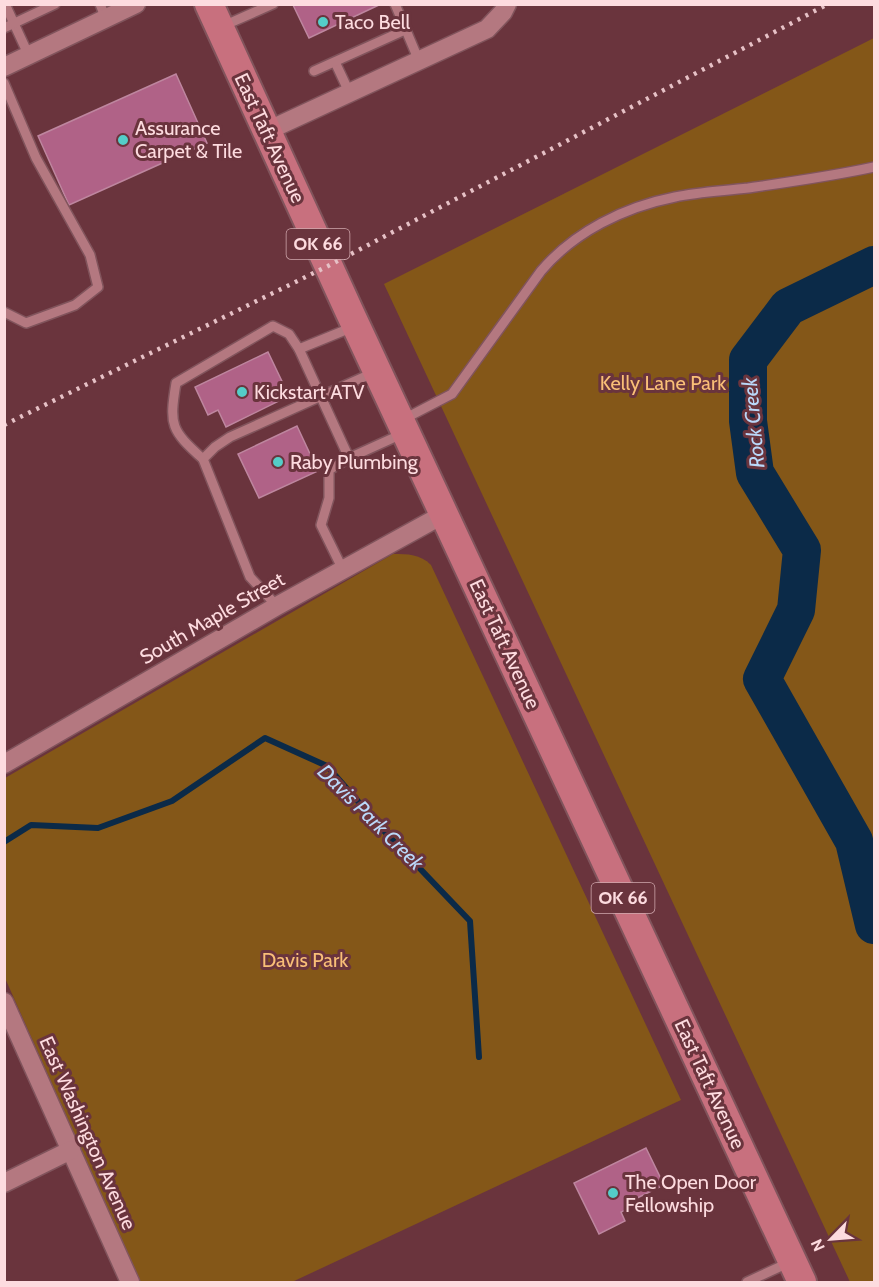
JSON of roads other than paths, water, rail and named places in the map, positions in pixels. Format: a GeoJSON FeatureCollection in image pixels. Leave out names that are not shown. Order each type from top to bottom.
{"type":"FeatureCollection","features":[{"type":"Feature","properties":{"kind":"main road","name":"East Taft Avenue"},"geometry":{"type":"LineString","coordinates":[[214,16],[797,1272]]}},
{"type":"Feature","properties":{"kind":"street"},"geometry":{"type":"LineString","coordinates":[[4,67],[29,56],[103,12],[136,4]]}},
{"type":"Feature","properties":{"kind":"street"},"geometry":{"type":"LineString","coordinates":[[267,131],[487,29],[504,7]]}},
{"type":"Feature","properties":{"kind":"street","name":"South Maple Street"},"geometry":{"type":"LineString","coordinates":[[4,764],[277,606],[444,514]]}},
{"type":"Feature","properties":{"kind":"street","name":"East Washington Avenue"},"geometry":{"type":"LineString","coordinates":[[4,1002],[130,1282]]}},
{"type":"Feature","properties":{"kind":"street"},"geometry":{"type":"LineString","coordinates":[[4,1183],[70,1150]]}},
{"type":"Feature","properties":{"kind":"lane"},"geometry":{"type":"LineString","coordinates":[[5,4],[9,25],[29,56]]}},
{"type":"Feature","properties":{"kind":"lane"},"geometry":{"type":"LineString","coordinates":[[9,25],[55,4]]}},
{"type":"Feature","properties":{"kind":"lane"},"geometry":{"type":"LineString","coordinates":[[214,16],[273,4]]}},
{"type":"Feature","properties":{"kind":"lane"},"geometry":{"type":"LineString","coordinates":[[395,4],[419,61]]}},
{"type":"Feature","properties":{"kind":"lane"},"geometry":{"type":"LineString","coordinates":[[314,71],[405,30]]}},
{"type":"Feature","properties":{"kind":"lane"},"geometry":{"type":"LineString","coordinates":[[335,62],[350,94]]}},
{"type":"Feature","properties":{"kind":"lane"},"geometry":{"type":"LineString","coordinates":[[4,82],[36,158],[90,255],[98,287],[75,305],[26,323],[4,312]]}},
{"type":"Feature","properties":{"kind":"lane"},"geometry":{"type":"LineString","coordinates":[[343,570],[321,525],[329,498],[329,470],[403,427],[452,394],[541,271],[556,254],[582,233],[644,205],[674,196],[746,188],[874,167]]}},
{"type":"Feature","properties":{"kind":"lane"},"geometry":{"type":"LineString","coordinates":[[277,606],[250,577],[203,459],[180,438],[171,414],[176,383],[273,326],[289,334],[299,349],[349,458]]}},
{"type":"Feature","properties":{"kind":"lane"},"geometry":{"type":"LineString","coordinates":[[299,349],[356,326]]}},
{"type":"Feature","properties":{"kind":"lane"},"geometry":{"type":"LineString","coordinates":[[203,459],[230,437],[377,371]]}},
{"type":"Feature","properties":{"kind":"lane"},"geometry":{"type":"LineString","coordinates":[[747,1282],[797,1272]]}},
{"type":"Feature","properties":{"kind":"waterway","name":"Rock Creek"},"geometry":{"type":"LineString","coordinates":[[874,265],[788,307],[748,360],[748,421],[755,473],[802,550],[796,610],[762,679],[854,841],[874,925]]}},
{"type":"Feature","properties":{"kind":"waterway","name":"Davis Park Creek"},"geometry":{"type":"LineString","coordinates":[[4,842],[31,825],[98,828],[172,801],[265,738],[327,766],[384,831],[470,921],[479,1057]]}},
{"type":"Feature","properties":{"kind":"railway"},"geometry":{"type":"LineString","coordinates":[[4,425],[328,266],[828,4]]}},
{"type":"Feature","properties":{"kind":"place","name":"Taco Bell"},"geometry":{"type":"Point","coordinates":[323,22]}},
{"type":"Feature","properties":{"kind":"place","name":"Assurance Carpet & Tile"},"geometry":{"type":"Point","coordinates":[123,140]}},
{"type":"Feature","properties":{"kind":"place","name":"Kickstart ATV"},"geometry":{"type":"Point","coordinates":[242,392]}},
{"type":"Feature","properties":{"kind":"place","name":"Raby Plumbing"},"geometry":{"type":"Point","coordinates":[278,462]}},
{"type":"Feature","properties":{"kind":"place","name":"The Open Door Fellowship"},"geometry":{"type":"Point","coordinates":[613,1193]}},
{"type":"Feature","properties":{"kind":"park label","name":"Kelly Lane Park"},"geometry":{"type":"Point","coordinates":[663,383]}},
{"type":"Feature","properties":{"kind":"park label","name":"Davis Park"},"geometry":{"type":"Point","coordinates":[305,960]}}]}
